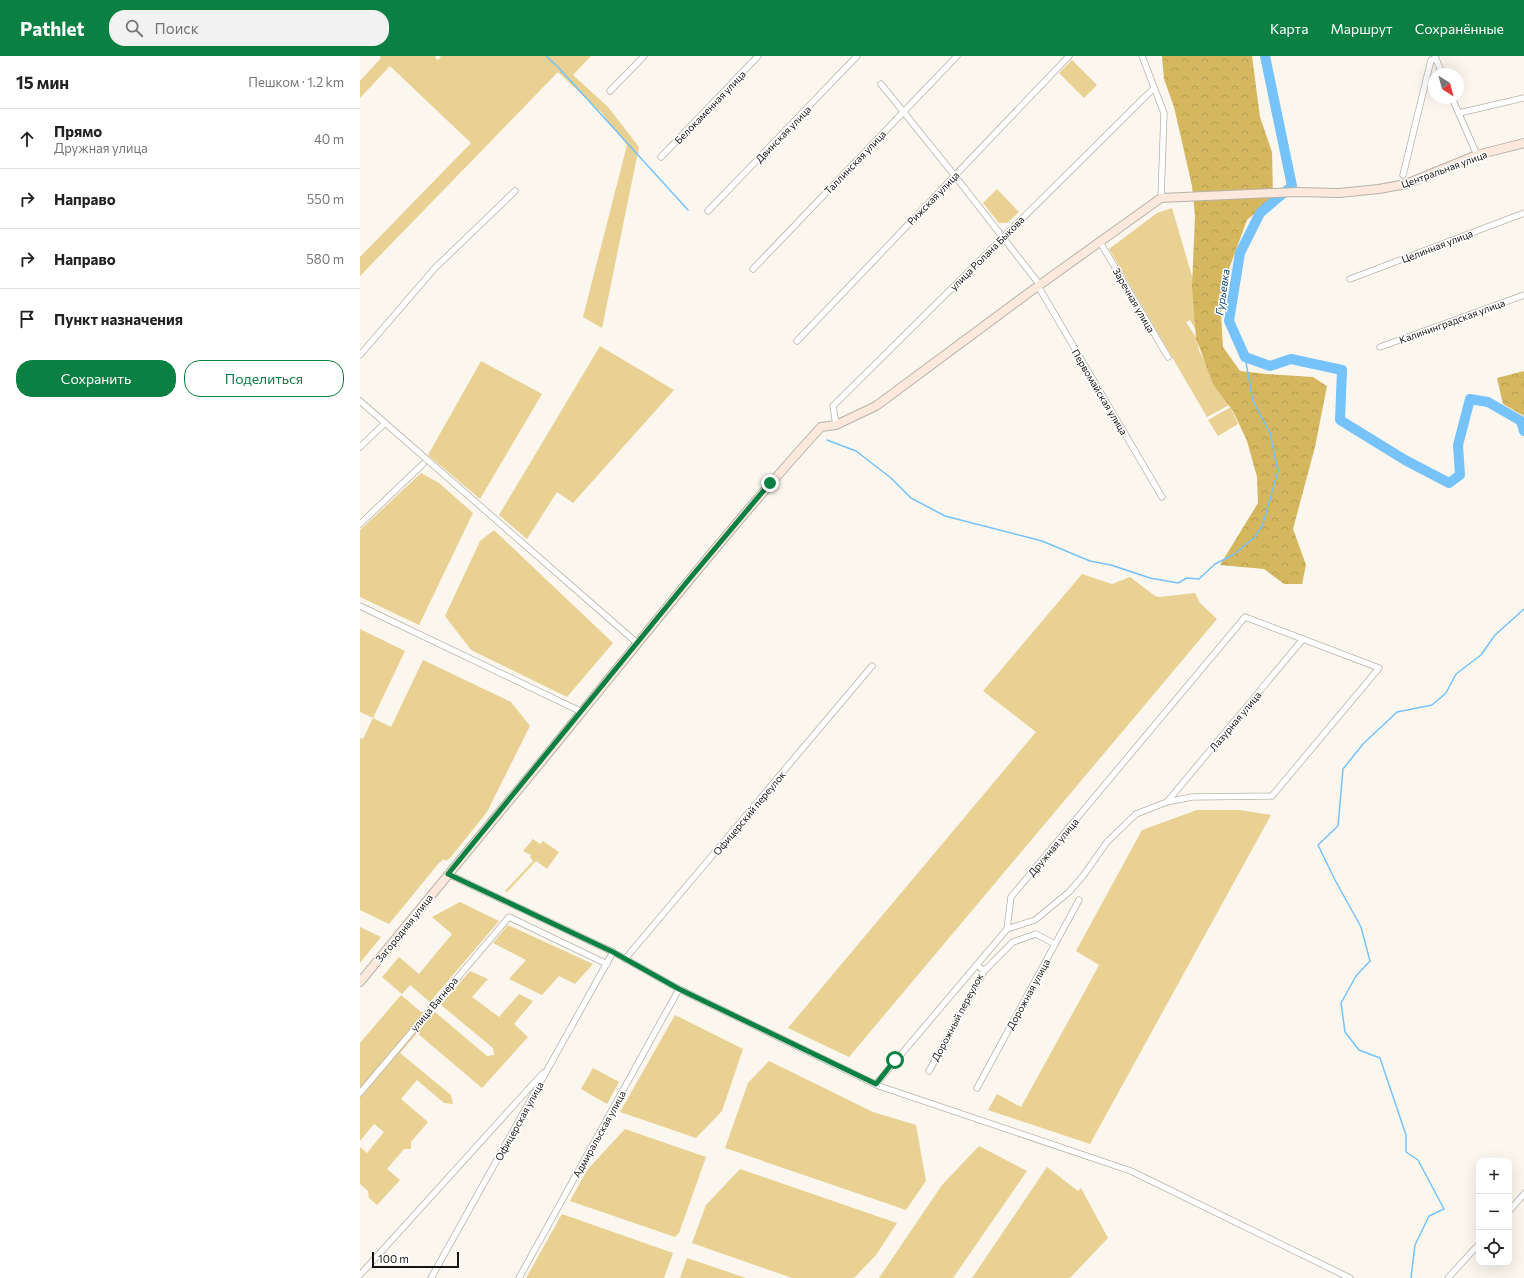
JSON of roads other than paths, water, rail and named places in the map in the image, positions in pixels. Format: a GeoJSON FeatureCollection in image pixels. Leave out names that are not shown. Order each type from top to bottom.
{"type":"FeatureCollection","features":[{"type":"Feature","properties":{"kind":"street"},"geometry":{"type":"LineString","coordinates":[[610,92],[644,56]]}},
{"type":"Feature","properties":{"kind":"street","name":"Белокаменная улица"},"geometry":{"type":"LineString","coordinates":[[661,157],[758,56]]}},
{"type":"Feature","properties":{"kind":"street","name":"Двинская улица"},"geometry":{"type":"LineString","coordinates":[[708,211],[857,56]]}},
{"type":"Feature","properties":{"kind":"street","name":"Таллинская улица"},"geometry":{"type":"LineString","coordinates":[[753,269],[957,56]]}},
{"type":"Feature","properties":{"kind":"street","name":"Рижская улица"},"geometry":{"type":"LineString","coordinates":[[797,341],[1069,56]]}},
{"type":"Feature","properties":{"kind":"street"},"geometry":{"type":"LineString","coordinates":[[1142,56],[1164,113],[1161,198]]}},
{"type":"Feature","properties":{"kind":"street"},"geometry":{"type":"LineString","coordinates":[[1402,175],[1431,60],[1435,58],[1439,68]]}},
{"type":"Feature","properties":{"kind":"street","name":"Первомайская улица"},"geometry":{"type":"LineString","coordinates":[[881,84],[955,176],[1039,286],[1162,497]]}},
{"type":"Feature","properties":{"kind":"street","name":"улица Ролана Быкова"},"geometry":{"type":"LineString","coordinates":[[836,425],[833,406],[1154,88]]}},
{"type":"Feature","properties":{"kind":"street"},"geometry":{"type":"LineString","coordinates":[[1459,114],[1524,98]]}},
{"type":"Feature","properties":{"kind":"street"},"geometry":{"type":"LineString","coordinates":[[1455,104],[1477,155]]}},
{"type":"Feature","properties":{"kind":"street","name":"Центральная улица"},"geometry":{"type":"LineString","coordinates":[[1161,198],[1296,192],[1339,193],[1379,189],[1406,184],[1477,155],[1524,143]]}},
{"type":"Feature","properties":{"kind":"street"},"geometry":{"type":"LineString","coordinates":[[360,355],[435,268],[516,191]]}},
{"type":"Feature","properties":{"kind":"street","name":"Загородная улица"},"geometry":{"type":"LineString","coordinates":[[360,982],[686,583],[765,488],[821,427],[836,425],[876,406],[1161,198]]}},
{"type":"Feature","properties":{"kind":"street","name":"Целинная улица"},"geometry":{"type":"LineString","coordinates":[[1350,279],[1524,213]]}},
{"type":"Feature","properties":{"kind":"street","name":"Заречная улица"},"geometry":{"type":"LineString","coordinates":[[1100,242],[1168,357]]}},
{"type":"Feature","properties":{"kind":"street","name":"Калининградская улица"},"geometry":{"type":"LineString","coordinates":[[1380,347],[1524,295]]}},
{"type":"Feature","properties":{"kind":"street"},"geometry":{"type":"LineString","coordinates":[[360,401],[637,643]]}},
{"type":"Feature","properties":{"kind":"street"},"geometry":{"type":"LineString","coordinates":[[360,447],[384,424]]}},
{"type":"Feature","properties":{"kind":"street"},"geometry":{"type":"LineString","coordinates":[[360,524],[424,464]]}},
{"type":"Feature","properties":{"kind":"street"},"geometry":{"type":"LineString","coordinates":[[360,606],[582,712]]}},
{"type":"Feature","properties":{"kind":"street","name":"Дружная улица"},"geometry":{"type":"LineString","coordinates":[[1007,929],[1011,897],[1245,617],[1379,668],[1272,796],[1192,797],[1167,802]]}},
{"type":"Feature","properties":{"kind":"street","name":"Лазурная улица"},"geometry":{"type":"LineString","coordinates":[[1167,802],[1303,640]]}},
{"type":"Feature","properties":{"kind":"street","name":"Офицерский переулок"},"geometry":{"type":"LineString","coordinates":[[625,960],[872,666]]}},
{"type":"Feature","properties":{"kind":"street"},"geometry":{"type":"LineString","coordinates":[[876,1084],[1007,929],[1035,920],[1069,892],[1083,876],[1107,842],[1136,814],[1167,802]]}},
{"type":"Feature","properties":{"kind":"street"},"geometry":{"type":"LineString","coordinates":[[448,874],[613,952],[679,989],[876,1084],[1131,1170],[1350,1278]]}},
{"type":"Feature","properties":{"kind":"street","name":"Дорожная улица"},"geometry":{"type":"LineString","coordinates":[[976,1088],[1079,900]]}},
{"type":"Feature","properties":{"kind":"street","name":"улица Вагнера"},"geometry":{"type":"LineString","coordinates":[[360,1093],[509,917],[607,964]]}},
{"type":"Feature","properties":{"kind":"street"},"geometry":{"type":"LineString","coordinates":[[984,971],[1013,942],[1036,934],[1055,944]]}},
{"type":"Feature","properties":{"kind":"street","name":"Офицерская улица"},"geometry":{"type":"LineString","coordinates":[[431,1278],[613,952]]}},
{"type":"Feature","properties":{"kind":"street","name":"Дорожный переулок"},"geometry":{"type":"LineString","coordinates":[[929,1071],[984,971],[976,965]]}},
{"type":"Feature","properties":{"kind":"street","name":"Адмиральская улица"},"geometry":{"type":"LineString","coordinates":[[519,1278],[679,989]]}},
{"type":"Feature","properties":{"kind":"street"},"geometry":{"type":"LineString","coordinates":[[360,1275],[550,1065]]}},
{"type":"Feature","properties":{"kind":"street"},"geometry":{"type":"LineString","coordinates":[[1512,1208],[1524,1194]]}},
{"type":"Feature","properties":{"kind":"street"},"geometry":{"type":"LineString","coordinates":[[1448,1278],[1476,1247]]}},
{"type":"Feature","properties":{"kind":"waterway"},"geometry":{"type":"LineString","coordinates":[[546,56],[558,67],[688,210]]}},
{"type":"Feature","properties":{"kind":"waterway","name":"Гурьевка"},"geometry":{"type":"LineString","coordinates":[[1265,56],[1292,186],[1260,213],[1240,253],[1229,321],[1245,357],[1270,366],[1291,359],[1342,370],[1340,420],[1405,460],[1449,483],[1460,475],[1458,445],[1470,399],[1488,402],[1521,421],[1524,431]]}},
{"type":"Feature","properties":{"kind":"waterway"},"geometry":{"type":"LineString","coordinates":[[827,440],[856,451],[891,478],[911,498],[945,516],[1042,541],[1090,561],[1111,565],[1150,578],[1178,583],[1187,578],[1199,579],[1215,564],[1233,555],[1255,537],[1263,524],[1278,471],[1270,433],[1253,401],[1245,357]]}},
{"type":"Feature","properties":{"kind":"waterway"},"geometry":{"type":"LineString","coordinates":[[1411,1278],[1415,1245],[1429,1216],[1444,1209],[1418,1160],[1406,1152],[1406,1135],[1380,1058],[1359,1050],[1345,1032],[1341,1003],[1356,976],[1370,961],[1361,927],[1318,845],[1338,826],[1343,769],[1363,744],[1397,712],[1432,705],[1446,693],[1456,674],[1481,655],[1495,635],[1524,609]]}}]}
